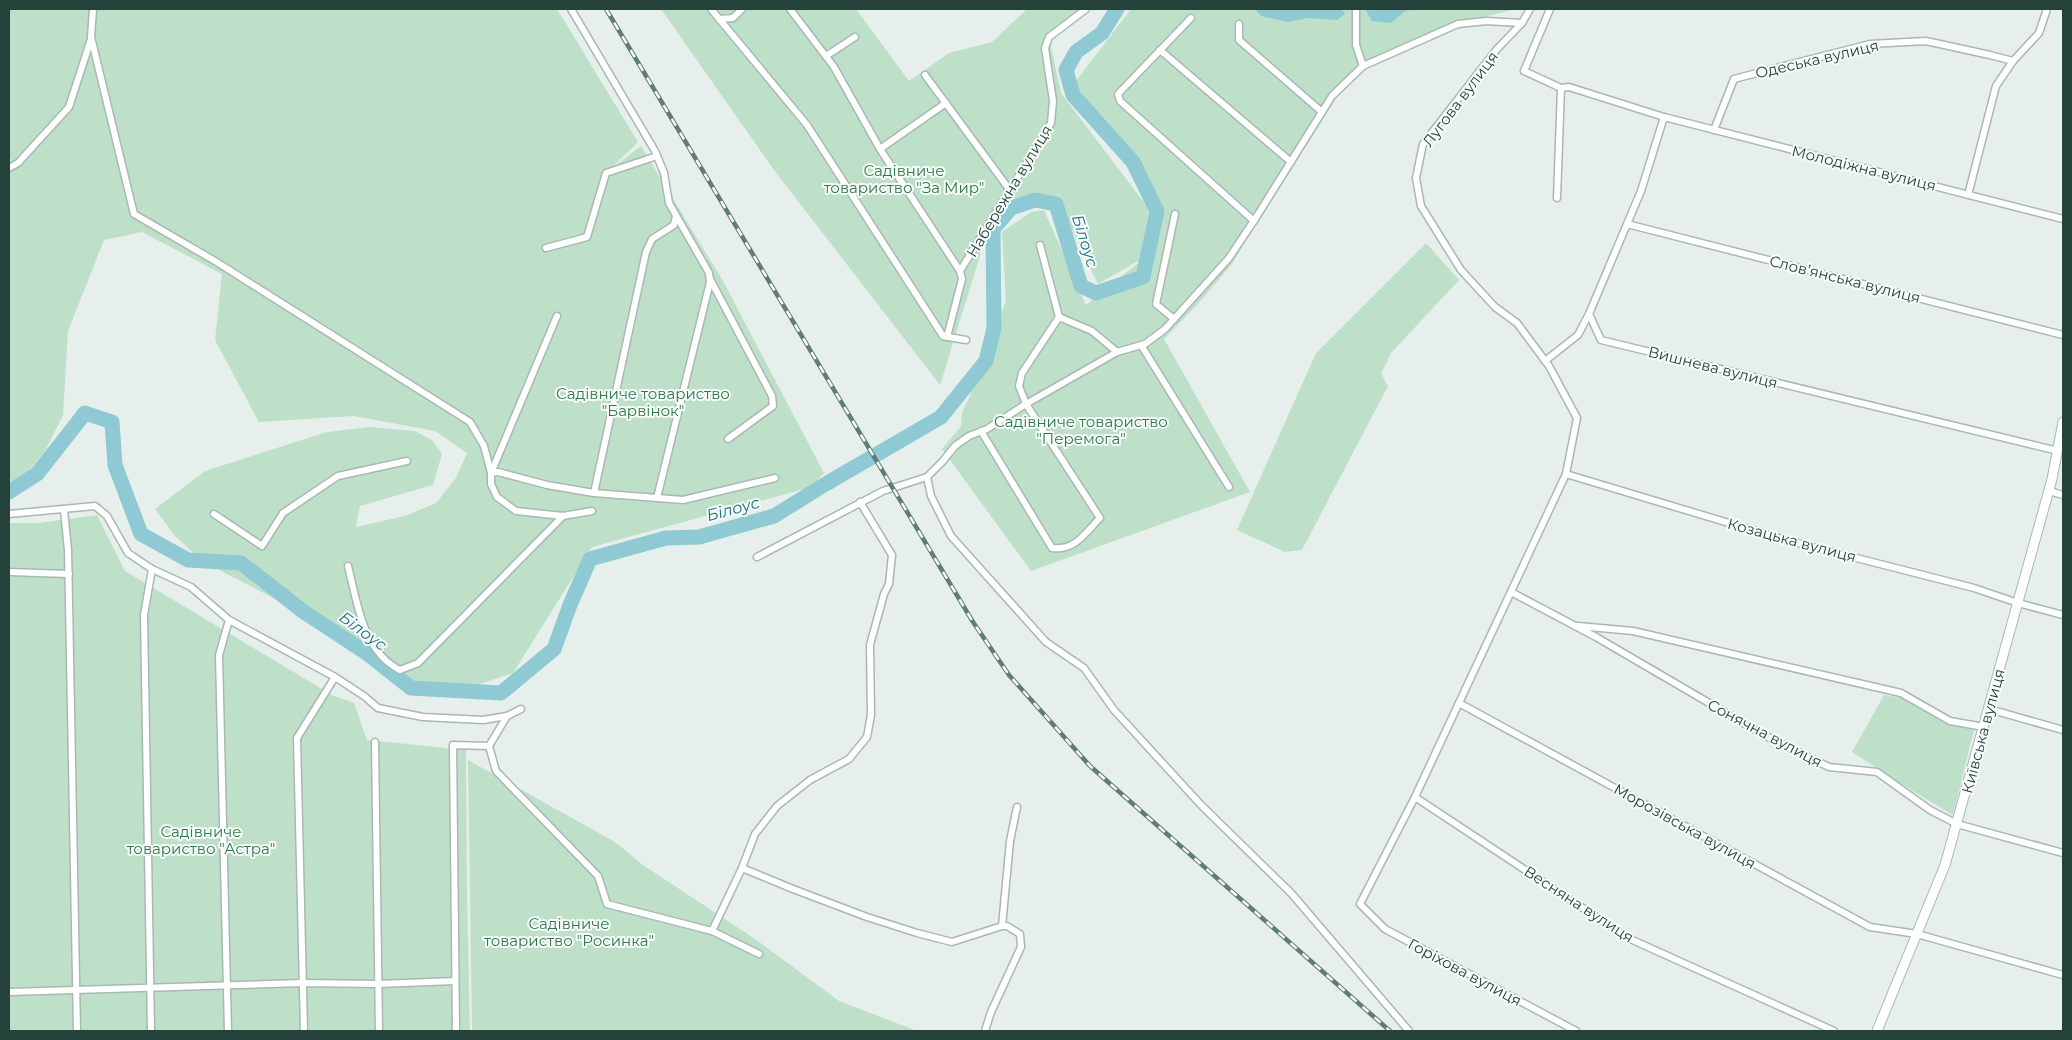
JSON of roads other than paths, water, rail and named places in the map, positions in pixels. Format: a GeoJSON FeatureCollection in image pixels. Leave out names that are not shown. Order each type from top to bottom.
{"type":"FeatureCollection","features":[{"type":"Feature","properties":{"kind":"main road","name":"Київська вулиця"},"geometry":{"type":"LineString","coordinates":[[1878,1031],[1945,865],[2049,492],[2063,422]]}},
{"type":"Feature","properties":{"kind":"street"},"geometry":{"type":"LineString","coordinates":[[9,168],[18,163],[69,107],[91,37],[93,9]]}},
{"type":"Feature","properties":{"kind":"street"},"geometry":{"type":"LineString","coordinates":[[571,9],[657,156],[664,173],[669,204],[709,273],[710,279],[772,396],[773,406],[728,439]]}},
{"type":"Feature","properties":{"kind":"street"},"geometry":{"type":"LineString","coordinates":[[711,9],[807,125],[943,336],[966,340]]}},
{"type":"Feature","properties":{"kind":"street"},"geometry":{"type":"LineString","coordinates":[[719,19],[733,18],[742,9]]}},
{"type":"Feature","properties":{"kind":"street"},"geometry":{"type":"LineString","coordinates":[[790,9],[826,56],[880,148],[960,271],[962,279],[947,337]]}},
{"type":"Feature","properties":{"kind":"street","name":"Набережна вулиця"},"geometry":{"type":"LineString","coordinates":[[960,271],[1051,123],[1053,101],[1044,48],[1049,37],[1086,9]]}},
{"type":"Feature","properties":{"kind":"street"},"geometry":{"type":"LineString","coordinates":[[1356,9],[1358,12],[1356,45],[1363,66]]}},
{"type":"Feature","properties":{"kind":"street","name":"Лугова вулиця"},"geometry":{"type":"LineString","coordinates":[[1360,904],[1415,797],[1566,474],[1577,418],[1545,361],[1517,323],[1495,307],[1461,270],[1421,206],[1416,178],[1423,144],[1497,49],[1522,23],[1530,9]]}},
{"type":"Feature","properties":{"kind":"street","name":"Молодіжна вулиця"},"geometry":{"type":"LineString","coordinates":[[1550,9],[1524,71],[1561,88],[1569,87],[1664,118],[2063,219]]}},
{"type":"Feature","properties":{"kind":"street"},"geometry":{"type":"LineString","coordinates":[[1968,195],[1996,86],[2013,62],[2039,33],[2047,9]]}},
{"type":"Feature","properties":{"kind":"street"},"geometry":{"type":"LineString","coordinates":[[1191,18],[1118,94],[1120,101],[1254,221]]}},
{"type":"Feature","properties":{"kind":"street"},"geometry":{"type":"LineString","coordinates":[[757,557],[883,491],[927,477],[955,446],[969,436],[982,431],[1117,352],[1141,345],[1165,329],[1228,258],[1254,221],[1332,96],[1363,66],[1458,24],[1486,21],[1522,23]]}},
{"type":"Feature","properties":{"kind":"street"},"geometry":{"type":"LineString","coordinates":[[1239,24],[1239,40],[1322,112]]}},
{"type":"Feature","properties":{"kind":"street"},"geometry":{"type":"LineString","coordinates":[[91,37],[134,214],[215,261],[470,422],[484,446],[491,473],[491,484],[496,497],[516,511],[563,516],[592,511]]}},
{"type":"Feature","properties":{"kind":"street"},"geometry":{"type":"LineString","coordinates":[[826,56],[855,37]]}},
{"type":"Feature","properties":{"kind":"street","name":"Одеська вулиця"},"geometry":{"type":"LineString","coordinates":[[1714,130],[1734,79],[1870,44],[1926,41],[2013,62]]}},
{"type":"Feature","properties":{"kind":"street"},"geometry":{"type":"LineString","coordinates":[[1160,50],[1291,162]]}},
{"type":"Feature","properties":{"kind":"street"},"geometry":{"type":"LineString","coordinates":[[925,74],[1009,189]]}},
{"type":"Feature","properties":{"kind":"street"},"geometry":{"type":"LineString","coordinates":[[1557,198],[1561,88]]}},
{"type":"Feature","properties":{"kind":"street"},"geometry":{"type":"LineString","coordinates":[[880,148],[946,103]]}},
{"type":"Feature","properties":{"kind":"street"},"geometry":{"type":"LineString","coordinates":[[1545,361],[1578,335],[1589,314],[1641,191],[1664,118]]}},
{"type":"Feature","properties":{"kind":"street"},"geometry":{"type":"LineString","coordinates":[[546,248],[587,237],[606,173],[657,156]]}},
{"type":"Feature","properties":{"kind":"street"},"geometry":{"type":"LineString","coordinates":[[1174,319],[1156,304],[1175,214]]}},
{"type":"Feature","properties":{"kind":"street"},"geometry":{"type":"LineString","coordinates":[[594,493],[646,252],[652,239],[674,226],[676,216]]}},
{"type":"Feature","properties":{"kind":"street","name":"Словʼянська вулиця"},"geometry":{"type":"LineString","coordinates":[[1627,224],[2063,335]]}},
{"type":"Feature","properties":{"kind":"street"},"geometry":{"type":"LineString","coordinates":[[982,431],[1052,548],[1071,547],[1100,518],[1026,404],[1018,386],[1022,373],[1059,317],[1040,245]]}},
{"type":"Feature","properties":{"kind":"street"},"geometry":{"type":"LineString","coordinates":[[657,498],[710,279]]}},
{"type":"Feature","properties":{"kind":"street","name":"Вишнева вулиця"},"geometry":{"type":"LineString","coordinates":[[1589,314],[1601,340],[2058,451]]}},
{"type":"Feature","properties":{"kind":"street"},"geometry":{"type":"LineString","coordinates":[[491,473],[557,316]]}},
{"type":"Feature","properties":{"kind":"street"},"geometry":{"type":"LineString","coordinates":[[1059,317],[1092,331],[1117,352]]}},
{"type":"Feature","properties":{"kind":"street"},"geometry":{"type":"LineString","coordinates":[[1141,345],[1229,487]]}},
{"type":"Feature","properties":{"kind":"street"},"geometry":{"type":"LineString","coordinates":[[214,514],[262,546],[283,513],[338,476],[407,461]]}},
{"type":"Feature","properties":{"kind":"street"},"geometry":{"type":"LineString","coordinates":[[491,473],[498,472],[547,485],[594,493],[683,500],[775,478]]}},
{"type":"Feature","properties":{"kind":"street","name":"Козацька вулиця"},"geometry":{"type":"LineString","coordinates":[[1566,474],[1782,539],[1974,588],[2018,603],[2063,615]]}},
{"type":"Feature","properties":{"kind":"street"},"geometry":{"type":"LineString","coordinates":[[927,477],[931,496],[951,536],[1046,642],[1084,668],[1114,710],[1201,805],[1291,893],[1410,1031]]}},
{"type":"Feature","properties":{"kind":"street"},"geometry":{"type":"LineString","coordinates":[[2049,492],[2063,495]]}},
{"type":"Feature","properties":{"kind":"street"},"geometry":{"type":"LineString","coordinates":[[712,931],[742,868],[755,834],[777,806],[810,780],[848,759],[867,737],[871,715],[870,645],[884,594],[889,584],[892,555],[860,502]]}},
{"type":"Feature","properties":{"kind":"street"},"geometry":{"type":"LineString","coordinates":[[9,514],[95,506],[107,516],[128,553],[152,569],[191,587],[229,620],[335,677],[364,696],[378,708],[423,716],[483,720],[507,716],[521,709]]}},
{"type":"Feature","properties":{"kind":"street"},"geometry":{"type":"LineString","coordinates":[[64,510],[69,574],[77,1031]]}},
{"type":"Feature","properties":{"kind":"street"},"geometry":{"type":"LineString","coordinates":[[348,566],[360,616],[377,652],[390,666],[400,670],[418,663],[563,516]]}},
{"type":"Feature","properties":{"kind":"street"},"geometry":{"type":"LineString","coordinates":[[151,1031],[144,615],[152,569]]}},
{"type":"Feature","properties":{"kind":"street"},"geometry":{"type":"LineString","coordinates":[[9,572],[69,574]]}},
{"type":"Feature","properties":{"kind":"street","name":"Сонячна вулиця"},"geometry":{"type":"LineString","coordinates":[[1511,592],[1576,626],[1764,735],[1829,768],[1877,772],[1930,810],[1957,824],[2063,853]]}},
{"type":"Feature","properties":{"kind":"street"},"geometry":{"type":"LineString","coordinates":[[228,1031],[220,655],[229,620]]}},
{"type":"Feature","properties":{"kind":"street","name":"Сонячна вулиця"},"geometry":{"type":"LineString","coordinates":[[1576,626],[1633,631],[1901,693],[1950,721],[1984,727]]}},
{"type":"Feature","properties":{"kind":"street"},"geometry":{"type":"LineString","coordinates":[[304,1031],[297,738],[335,677]]}},
{"type":"Feature","properties":{"kind":"street","name":"Морозівська вулиця"},"geometry":{"type":"LineString","coordinates":[[1459,703],[1870,926],[1917,934],[2063,975]]}},
{"type":"Feature","properties":{"kind":"street"},"geometry":{"type":"LineString","coordinates":[[1989,709],[2063,730]]}},
{"type":"Feature","properties":{"kind":"street"},"geometry":{"type":"LineString","coordinates":[[507,716],[489,746],[496,771],[598,876],[607,904],[712,931],[759,954]]}},
{"type":"Feature","properties":{"kind":"street"},"geometry":{"type":"LineString","coordinates":[[375,742],[379,1031]]}},
{"type":"Feature","properties":{"kind":"street"},"geometry":{"type":"LineString","coordinates":[[456,1031],[453,744],[489,746]]}},
{"type":"Feature","properties":{"kind":"street","name":"Весняна вулиця"},"geometry":{"type":"LineString","coordinates":[[1415,797],[1628,938],[1834,1031]]}},
{"type":"Feature","properties":{"kind":"street"},"geometry":{"type":"LineString","coordinates":[[1002,926],[1010,841],[1017,807]]}},
{"type":"Feature","properties":{"kind":"street"},"geometry":{"type":"LineString","coordinates":[[742,868],[867,917],[952,942],[1002,926],[1007,926],[1020,934],[1021,947],[991,1012],[985,1031]]}},
{"type":"Feature","properties":{"kind":"street","name":"Горіхова вулиця"},"geometry":{"type":"LineString","coordinates":[[1360,904],[1385,929],[1576,1031]]}},
{"type":"Feature","properties":{"kind":"street"},"geometry":{"type":"LineString","coordinates":[[9,992],[303,983],[378,984],[456,981]]}},
{"type":"Feature","properties":{"kind":"water"},"geometry":{"type":"Polygon","coordinates":[[[1255,9],[1342,9],[1345,14],[1337,20],[1308,18],[1288,22],[1261,16],[1255,9]]]}},
{"type":"Feature","properties":{"kind":"water"},"geometry":{"type":"Polygon","coordinates":[[[1365,9],[1417,9],[1405,11],[1391,23],[1372,21],[1365,9]]]}},
{"type":"Feature","properties":{"kind":"waterway","name":"Білоус"},"geometry":{"type":"LineString","coordinates":[[9,492],[37,474],[85,413],[112,422],[115,465],[141,534],[188,560],[241,563],[304,612],[368,654],[411,688],[501,693],[554,649],[590,559],[666,538],[699,537],[774,516],[941,417],[986,361],[994,328],[993,229],[1011,208],[1035,200],[1056,204],[1081,286],[1096,293],[1143,277],[1157,211],[1133,162],[1073,95],[1066,70],[1076,52],[1102,33],[1117,9]]}},
{"type":"Feature","properties":{"kind":"railway"},"geometry":{"type":"LineString","coordinates":[[606,9],[973,622],[1009,675],[1090,766],[1390,1031]]}},
{"type":"Feature","properties":{"kind":"park label","name":"Садівниче товариство \"За Мир\""},"geometry":{"type":"Point","coordinates":[904,178]}},
{"type":"Feature","properties":{"kind":"park label","name":"Садівниче товариство \"Барвінок\""},"geometry":{"type":"Point","coordinates":[643,402]}},
{"type":"Feature","properties":{"kind":"park label","name":"Садівниче товариство \"Перемога\""},"geometry":{"type":"Point","coordinates":[1081,430]}},
{"type":"Feature","properties":{"kind":"park label","name":"Садівниче товариство \"Астра\""},"geometry":{"type":"Point","coordinates":[201,840]}},
{"type":"Feature","properties":{"kind":"park label","name":"Садівниче товариство \"Росинка\""},"geometry":{"type":"Point","coordinates":[569,932]}}]}
